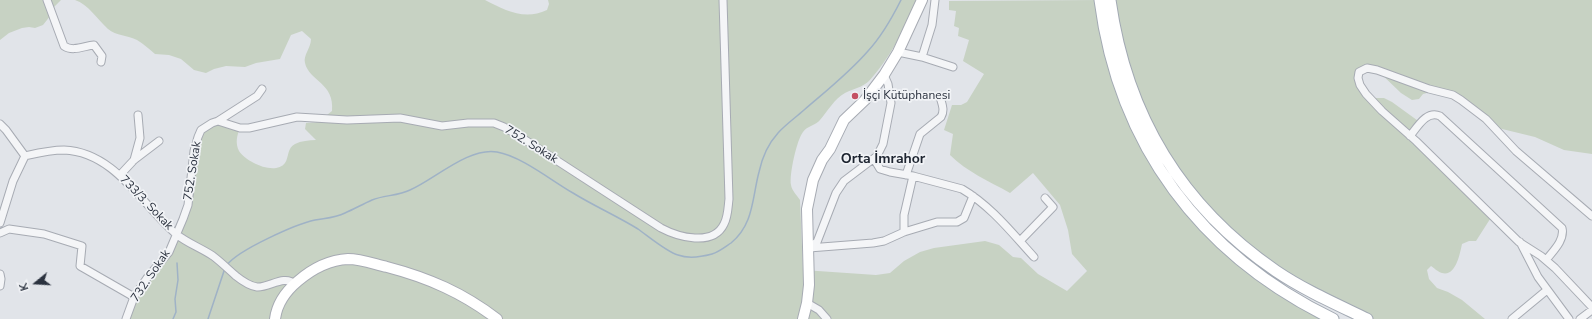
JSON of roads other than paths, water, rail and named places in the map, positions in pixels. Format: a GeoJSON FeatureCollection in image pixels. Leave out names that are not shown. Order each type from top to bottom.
{"type":"FeatureCollection","features":[{"type":"Feature","properties":{"kind":"main road"},"geometry":{"type":"LineString","coordinates":[[1100,0],[1103,23],[1121,91],[1134,125],[1153,160],[1179,197],[1203,227],[1234,256],[1272,283],[1334,319]]}},
{"type":"Feature","properties":{"kind":"main road"},"geometry":{"type":"LineString","coordinates":[[1110,0],[1113,21],[1131,88],[1144,119],[1163,154],[1188,190],[1213,218],[1242,246],[1276,271],[1324,299],[1367,319]]}},
{"type":"Feature","properties":{"kind":"street"},"geometry":{"type":"LineString","coordinates":[[47,0],[64,46],[68,49],[73,49],[94,45],[102,56],[101,62]]}},
{"type":"Feature","properties":{"kind":"street","name":"752. Sokak"},"geometry":{"type":"LineString","coordinates":[[176,234],[188,205],[194,151],[201,130],[218,121],[245,128],[302,117],[348,120],[400,118],[442,126],[468,123],[494,123],[519,136],[661,228],[681,236],[704,237],[716,233],[724,225],[729,199],[723,0]]}},
{"type":"Feature","properties":{"kind":"street"},"geometry":{"type":"LineString","coordinates":[[802,319],[808,303],[807,210],[813,180],[844,120],[865,100],[884,75],[898,52],[922,0]]}},
{"type":"Feature","properties":{"kind":"street"},"geometry":{"type":"LineString","coordinates":[[922,57],[932,25],[935,0]]}},
{"type":"Feature","properties":{"kind":"street"},"geometry":{"type":"LineString","coordinates":[[898,52],[922,57],[953,67]]}},
{"type":"Feature","properties":{"kind":"street"},"geometry":{"type":"LineString","coordinates":[[1592,216],[1516,151],[1486,119],[1453,95],[1429,89],[1377,70],[1367,68],[1359,72],[1358,78],[1360,85],[1366,94],[1382,111],[1410,136],[1519,242],[1546,260],[1592,307]]}},
{"type":"Feature","properties":{"kind":"street"},"geometry":{"type":"LineString","coordinates":[[808,248],[817,242],[836,193],[844,181],[874,159],[883,144],[891,103],[888,84],[884,75]]}},
{"type":"Feature","properties":{"kind":"street"},"geometry":{"type":"LineString","coordinates":[[218,121],[258,96],[262,89]]}},
{"type":"Feature","properties":{"kind":"street"},"geometry":{"type":"LineString","coordinates":[[904,232],[904,215],[909,176],[920,134],[941,117],[943,108],[940,97]]}},
{"type":"Feature","properties":{"kind":"street"},"geometry":{"type":"LineString","coordinates":[[1410,136],[1430,115],[1435,114],[1440,116],[1562,228],[1562,238],[1546,260]]}},
{"type":"Feature","properties":{"kind":"street"},"geometry":{"type":"LineString","coordinates":[[134,160],[140,138],[138,115]]}},
{"type":"Feature","properties":{"kind":"street"},"geometry":{"type":"LineString","coordinates":[[0,124],[25,156],[13,181],[0,223]]}},
{"type":"Feature","properties":{"kind":"street"},"geometry":{"type":"LineString","coordinates":[[120,175],[134,160],[159,141]]}},
{"type":"Feature","properties":{"kind":"street","name":"733/3. Sokak"},"geometry":{"type":"LineString","coordinates":[[25,156],[49,151],[64,150],[78,152],[93,158],[120,175],[176,234],[213,256],[249,284],[257,287],[266,286],[285,280],[291,281],[294,284]]}},
{"type":"Feature","properties":{"kind":"street"},"geometry":{"type":"LineString","coordinates":[[874,159],[880,169],[962,189],[985,204],[1034,257]]}},
{"type":"Feature","properties":{"kind":"street"},"geometry":{"type":"LineString","coordinates":[[808,248],[874,243],[937,222],[961,221],[964,218],[973,196]]}},
{"type":"Feature","properties":{"kind":"street"},"geometry":{"type":"LineString","coordinates":[[1020,241],[1053,207],[1045,198]]}},
{"type":"Feature","properties":{"kind":"street"},"geometry":{"type":"LineString","coordinates":[[0,233],[9,229],[44,234],[82,246],[80,266],[134,297]]}},
{"type":"Feature","properties":{"kind":"street","name":"732. Sokak"},"geometry":{"type":"LineString","coordinates":[[126,319],[134,297],[147,278],[169,252],[176,234]]}},
{"type":"Feature","properties":{"kind":"street"},"geometry":{"type":"LineString","coordinates":[[1519,242],[1538,277],[1569,319]]}},
{"type":"Feature","properties":{"kind":"street"},"geometry":{"type":"LineString","coordinates":[[275,319],[279,304],[294,284],[308,273],[324,265],[347,259],[359,260],[397,270],[433,282],[452,290],[497,319]]}},
{"type":"Feature","properties":{"kind":"street"},"geometry":{"type":"LineString","coordinates":[[0,274],[0,286]]}},
{"type":"Feature","properties":{"kind":"street"},"geometry":{"type":"LineString","coordinates":[[1512,319],[1547,290]]}},
{"type":"Feature","properties":{"kind":"street"},"geometry":{"type":"LineString","coordinates":[[808,303],[819,310],[827,319]]}},
{"type":"Feature","properties":{"kind":"street"},"geometry":{"type":"LineString","coordinates":[[1580,319],[1592,310]]}},
{"type":"Feature","properties":{"kind":"waterway"},"geometry":{"type":"LineString","coordinates":[[227,265],[243,252],[268,238],[306,222],[341,215],[377,198],[405,192],[463,159],[475,154],[486,152],[497,152],[516,158],[581,198],[638,229],[674,253],[691,257],[715,253],[731,243],[739,236],[744,228],[751,210],[762,162],[768,146],[774,137],[861,59],[882,33],[901,0]]}},
{"type":"Feature","properties":{"kind":"waterway"},"geometry":{"type":"LineString","coordinates":[[173,319],[176,312],[175,299],[178,280],[177,263]]}},
{"type":"Feature","properties":{"kind":"waterway"},"geometry":{"type":"LineString","coordinates":[[208,319],[225,268]]}},
{"type":"Feature","properties":{"kind":"place","name":"İşçi Kütüphanesi"},"geometry":{"type":"Point","coordinates":[855,96]}},
{"type":"Feature","properties":{"kind":"district","name":"Orta İmrahor"},"geometry":{"type":"Point","coordinates":[883,160]}}]}
